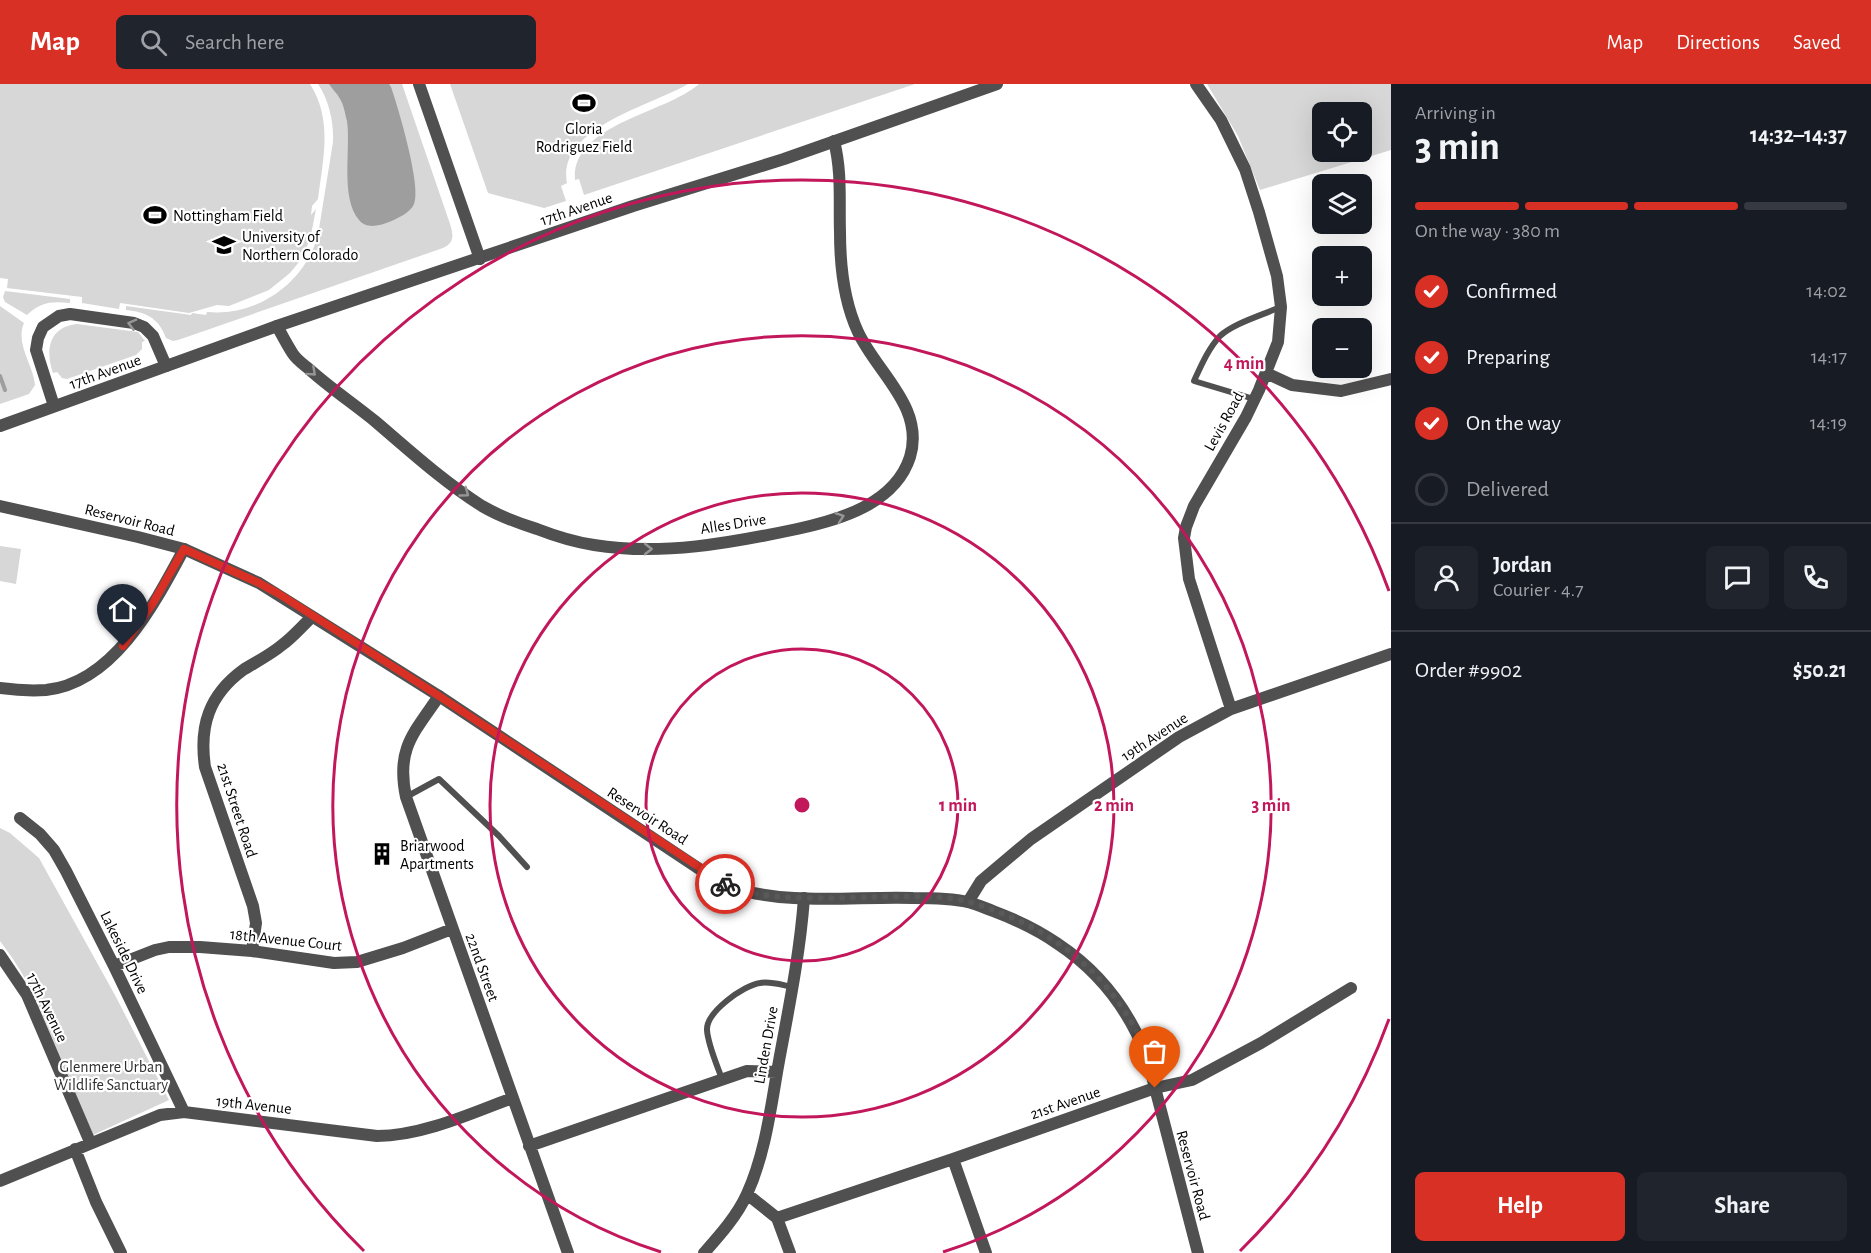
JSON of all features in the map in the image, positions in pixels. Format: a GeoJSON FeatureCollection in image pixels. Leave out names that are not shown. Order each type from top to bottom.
{"type":"FeatureCollection","features":[{"type":"Feature","properties":{"kind":"street"},"geometry":{"type":"LineString","coordinates":[[419,84],[480,259]]}},
{"type":"Feature","properties":{"kind":"street","name":"17th Avenue"},"geometry":{"type":"LineString","coordinates":[[0,426],[277,326],[623,209],[834,141],[997,84]]}},
{"type":"Feature","properties":{"kind":"street","name":"Levis Road"},"geometry":{"type":"LineString","coordinates":[[1196,84],[1221,120],[1245,169],[1277,276],[1281,307],[1278,342],[1266,373],[1254,399],[1194,506],[1184,538],[1189,579],[1231,709]]}},
{"type":"Feature","properties":{"kind":"street","name":"Alles Drive"},"geometry":{"type":"LineString","coordinates":[[277,326],[294,356],[322,381],[361,410],[431,469],[483,506],[508,519],[567,540],[633,549],[687,548],[749,539],[818,524],[851,513],[882,496],[898,480],[909,459],[913,441],[910,420],[902,399],[858,333],[850,311],[843,279],[839,165],[834,141]]}},
{"type":"Feature","properties":{"kind":"street","name":"17th Avenue"},"geometry":{"type":"LineString","coordinates":[[54,406],[36,350],[43,327],[59,316],[70,314],[134,323],[144,327],[153,336],[166,366]]}},
{"type":"Feature","properties":{"kind":"street"},"geometry":{"type":"LineString","coordinates":[[1266,373],[1292,385],[1341,391],[1391,379]]}},
{"type":"Feature","properties":{"kind":"street","name":"Reservoir Road"},"geometry":{"type":"LineString","coordinates":[[0,507],[184,549],[259,583],[439,696],[728,886],[757,893],[804,898],[941,898],[968,902],[1024,923],[1077,956],[1114,996],[1139,1037],[1155,1088],[1198,1253]]}},
{"type":"Feature","properties":{"kind":"street"},"geometry":{"type":"LineString","coordinates":[[0,688],[21,691],[48,690],[73,683],[94,672],[123,646],[153,603],[184,549]]}},
{"type":"Feature","properties":{"kind":"street","name":"21st Street Road"},"geometry":{"type":"LineString","coordinates":[[252,951],[256,923],[253,906],[205,767],[203,733],[209,712],[220,691],[241,672],[282,645],[312,616]]}},
{"type":"Feature","properties":{"kind":"street","name":"19th Avenue"},"geometry":{"type":"LineString","coordinates":[[968,902],[981,881],[1031,839],[1179,737],[1231,709],[1391,654]]}},
{"type":"Feature","properties":{"kind":"street","name":"22nd Street"},"geometry":{"type":"LineString","coordinates":[[439,696],[414,732],[404,754],[402,779],[406,797],[568,1253]]}},
{"type":"Feature","properties":{"kind":"street","name":"Lakeside Drive"},"geometry":{"type":"LineString","coordinates":[[20,818],[40,834],[54,850],[114,966],[184,1112]]}},
{"type":"Feature","properties":{"kind":"street","name":"Linden Drive"},"geometry":{"type":"LineString","coordinates":[[747,1194],[760,1156],[777,1072],[802,927],[804,898]]}},
{"type":"Feature","properties":{"kind":"street","name":"18th Avenue Court"},"geometry":{"type":"LineString","coordinates":[[114,966],[169,947],[252,951],[334,963],[357,962],[403,948],[452,929]]}},
{"type":"Feature","properties":{"kind":"street","name":"17th Avenue"},"geometry":{"type":"LineString","coordinates":[[0,956],[27,995],[90,1142]]}},
{"type":"Feature","properties":{"kind":"street","name":"21st Avenue"},"geometry":{"type":"LineString","coordinates":[[777,1218],[1155,1088],[1192,1080],[1261,1043],[1351,988]]}},
{"type":"Feature","properties":{"kind":"street"},"geometry":{"type":"LineString","coordinates":[[529,1146],[747,1071],[777,1072]]}},
{"type":"Feature","properties":{"kind":"street","name":"19th Avenue"},"geometry":{"type":"LineString","coordinates":[[0,1180],[159,1115],[184,1112],[390,1136],[419,1130],[512,1098]]}},
{"type":"Feature","properties":{"kind":"street"},"geometry":{"type":"LineString","coordinates":[[75,1149],[96,1202],[121,1253]]}},
{"type":"Feature","properties":{"kind":"street"},"geometry":{"type":"LineString","coordinates":[[953,1159],[986,1253]]}},
{"type":"Feature","properties":{"kind":"street"},"geometry":{"type":"LineString","coordinates":[[704,1253],[730,1224],[747,1194],[777,1218],[790,1253]]}},
{"type":"Feature","properties":{"kind":"lane"},"geometry":{"type":"LineString","coordinates":[[1254,399],[1194,381],[1205,356],[1221,336],[1234,327],[1281,307]]}},
{"type":"Feature","properties":{"kind":"lane"},"geometry":{"type":"LineString","coordinates":[[406,797],[439,778],[499,836],[527,867]]}},
{"type":"Feature","properties":{"kind":"lane"},"geometry":{"type":"LineString","coordinates":[[722,1080],[707,1030],[710,1018],[724,1003],[753,984],[764,982],[792,987]]}},
{"type":"Feature","properties":{"kind":"green space","name":"Nottingham Field"},"geometry":{"type":"Polygon","coordinates":[[[0,84],[310,84],[322,112],[324,155],[318,199],[312,206],[311,215],[316,209],[310,240],[299,262],[290,273],[269,290],[229,306],[217,305],[189,313],[120,303],[119,309],[82,303],[82,297],[7,288],[8,279],[0,278],[0,84]]]}},
{"type":"Feature","properties":{"kind":"green space"},"geometry":{"type":"Polygon","coordinates":[[[318,84],[402,84],[450,225],[452,240],[450,243],[443,248],[178,340],[173,341],[166,338],[160,325],[146,314],[126,310],[126,306],[206,315],[207,312],[244,309],[276,293],[302,268],[312,252],[318,235],[333,142],[330,112],[318,84]]]}},
{"type":"Feature","properties":{"kind":"green space"},"geometry":{"type":"Polygon","coordinates":[[[450,84],[688,84],[631,110],[591,133],[576,147],[568,164],[567,183],[561,186],[566,201],[544,208],[488,193],[450,84]]]}},
{"type":"Feature","properties":{"kind":"green space"},"geometry":{"type":"Polygon","coordinates":[[[699,84],[915,84],[584,195],[579,179],[575,180],[578,161],[588,146],[623,122],[665,104],[699,84]]]}},
{"type":"Feature","properties":{"kind":"green space"},"geometry":{"type":"Polygon","coordinates":[[[1207,84],[1391,84],[1391,150],[1372,156],[1372,102],[1312,102],[1312,162],[1352,162],[1260,190],[1238,136],[1207,84]]]}},
{"type":"Feature","properties":{"kind":"green space"},"geometry":{"type":"Polygon","coordinates":[[[5,291],[70,299],[70,303],[47,303],[27,315],[5,302],[3,297],[5,291]]]}},
{"type":"Feature","properties":{"kind":"green space"},"geometry":{"type":"Polygon","coordinates":[[[0,306],[24,323],[23,346],[35,385],[29,394],[0,404],[0,306]]]}},
{"type":"Feature","properties":{"kind":"green space"},"geometry":{"type":"Polygon","coordinates":[[[77,324],[138,332],[145,341],[142,342],[142,349],[136,355],[67,379],[62,378],[57,372],[53,373],[49,356],[50,348],[55,335],[60,330],[77,324]]]}},
{"type":"Feature","properties":{"kind":"green space"},"geometry":{"type":"Polygon","coordinates":[[[0,546],[21,549],[16,584],[0,581],[0,546]]]}},
{"type":"Feature","properties":{"kind":"green space","name":"Glenmere Urban Wildlife Sanctuary"},"geometry":{"type":"Polygon","coordinates":[[[0,828],[10,833],[39,858],[116,997],[169,1100],[93,1135],[31,988],[0,941],[0,828]]]}},
{"type":"Feature","properties":{"kind":"shaded area"},"geometry":{"type":"Polygon","coordinates":[[[329,84],[389,84],[391,87],[408,147],[416,195],[412,207],[396,219],[381,225],[369,226],[362,223],[353,211],[347,172],[347,121],[341,101],[329,84]]]}},
{"type":"Feature","properties":{"kind":"waterway"},"geometry":{"type":"LineString","coordinates":[[0,376],[5,390]]}},
{"type":"Feature","properties":{"kind":"way so far"},"geometry":{"type":"LineString","coordinates":[[725,884],[748,891],[804,898],[941,898],[968,902],[1024,923],[1077,956],[1114,996],[1139,1037],[1155,1088]]}},
{"type":"Feature","properties":{"kind":"place","name":"Gloria Rodriguez Field"},"geometry":{"type":"Point","coordinates":[584,103]}},
{"type":"Feature","properties":{"kind":"place","name":"Nottingham Field"},"geometry":{"type":"Point","coordinates":[155,215]}},
{"type":"Feature","properties":{"kind":"place","name":"University of Northern Colorado"},"geometry":{"type":"Point","coordinates":[224,245]}},
{"type":"Feature","properties":{"kind":"place","name":"Briarwood Apartments"},"geometry":{"type":"Point","coordinates":[382,854]}},
{"type":"Feature","properties":{"kind":"route"},"geometry":{"type":"LineString","coordinates":[[123,646],[153,603],[184,549],[279,594],[725,884]]}}]}
